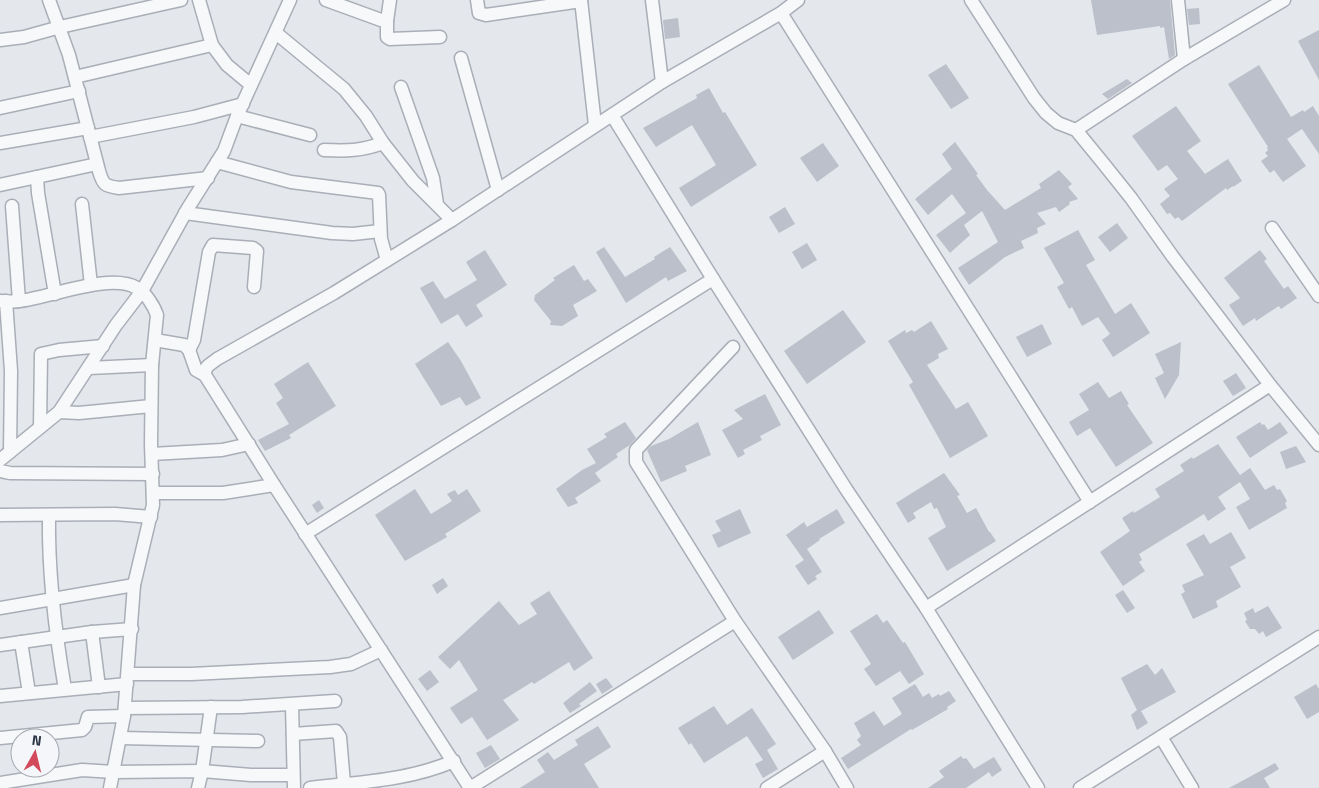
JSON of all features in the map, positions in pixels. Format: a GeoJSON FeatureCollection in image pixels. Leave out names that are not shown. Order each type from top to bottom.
{"type":"FeatureCollection","features":[{"type":"Feature","properties":{"kind":"street"},"geometry":{"type":"LineString","coordinates":[[49,0],[60,27],[75,77],[97,164],[102,180],[107,186],[119,188],[208,178]]}},
{"type":"Feature","properties":{"kind":"street"},"geometry":{"type":"LineString","coordinates":[[0,40],[24,37],[141,4],[181,0]]}},
{"type":"Feature","properties":{"kind":"street"},"geometry":{"type":"LineString","coordinates":[[199,0],[212,45],[227,65],[251,85]]}},
{"type":"Feature","properties":{"kind":"street"},"geometry":{"type":"LineString","coordinates":[[5,456],[58,412],[142,291],[185,213],[224,151],[240,110],[290,0]]}},
{"type":"Feature","properties":{"kind":"street"},"geometry":{"type":"LineString","coordinates":[[326,0],[387,21]]}},
{"type":"Feature","properties":{"kind":"street"},"geometry":{"type":"LineString","coordinates":[[390,0],[387,37],[390,39],[440,37]]}},
{"type":"Feature","properties":{"kind":"street"},"geometry":{"type":"LineString","coordinates":[[477,0],[479,12],[482,14],[528,5],[581,1],[595,125]]}},
{"type":"Feature","properties":{"kind":"street"},"geometry":{"type":"LineString","coordinates":[[652,0],[662,82]]}},
{"type":"Feature","properties":{"kind":"street"},"geometry":{"type":"LineString","coordinates":[[971,0],[1034,98],[1046,113],[1058,123],[1076,130],[1131,198],[1178,265],[1270,385],[1318,443]]}},
{"type":"Feature","properties":{"kind":"street"},"geometry":{"type":"LineString","coordinates":[[1178,0],[1184,58]]}},
{"type":"Feature","properties":{"kind":"street"},"geometry":{"type":"LineString","coordinates":[[1076,130],[1184,58],[1284,0]]}},
{"type":"Feature","properties":{"kind":"street"},"geometry":{"type":"LineString","coordinates":[[205,375],[207,366],[217,359],[334,293],[452,220],[662,82],[789,5],[1090,502]]}},
{"type":"Feature","properties":{"kind":"street"},"geometry":{"type":"LineString","coordinates":[[276,33],[344,89],[413,181],[452,220]]}},
{"type":"Feature","properties":{"kind":"street"},"geometry":{"type":"LineString","coordinates":[[75,77],[212,45]]}},
{"type":"Feature","properties":{"kind":"street"},"geometry":{"type":"LineString","coordinates":[[461,58],[498,190]]}},
{"type":"Feature","properties":{"kind":"street"},"geometry":{"type":"LineString","coordinates":[[401,87],[434,178],[438,204]]}},
{"type":"Feature","properties":{"kind":"street"},"geometry":{"type":"LineString","coordinates":[[0,108],[79,91]]}},
{"type":"Feature","properties":{"kind":"street"},"geometry":{"type":"LineString","coordinates":[[0,143],[194,118],[240,110],[310,135]]}},
{"type":"Feature","properties":{"kind":"street"},"geometry":{"type":"LineString","coordinates":[[612,114],[713,279],[846,489],[926,608],[1038,788]]}},
{"type":"Feature","properties":{"kind":"street"},"geometry":{"type":"LineString","coordinates":[[324,150],[352,152],[383,143]]}},
{"type":"Feature","properties":{"kind":"street"},"geometry":{"type":"LineString","coordinates":[[217,162],[291,182],[378,193],[381,245],[387,260]]}},
{"type":"Feature","properties":{"kind":"street"},"geometry":{"type":"LineString","coordinates":[[0,185],[97,164]]}},
{"type":"Feature","properties":{"kind":"street"},"geometry":{"type":"LineString","coordinates":[[37,177],[38,194],[56,294]]}},
{"type":"Feature","properties":{"kind":"street"},"geometry":{"type":"LineString","coordinates":[[82,204],[91,285]]}},
{"type":"Feature","properties":{"kind":"street"},"geometry":{"type":"LineString","coordinates":[[12,206],[19,301]]}},
{"type":"Feature","properties":{"kind":"street"},"geometry":{"type":"LineString","coordinates":[[185,213],[332,233],[353,234],[380,231]]}},
{"type":"Feature","properties":{"kind":"street"},"geometry":{"type":"LineString","coordinates":[[1272,228],[1319,296]]}},
{"type":"Feature","properties":{"kind":"street"},"geometry":{"type":"LineString","coordinates":[[189,350],[194,340],[209,252],[213,245],[253,248],[256,251],[254,287]]}},
{"type":"Feature","properties":{"kind":"street"},"geometry":{"type":"LineString","coordinates":[[305,534],[713,279]]}},
{"type":"Feature","properties":{"kind":"street"},"geometry":{"type":"LineString","coordinates":[[5,456],[11,371],[3,301],[19,301],[91,285],[112,283],[136,287],[142,291],[157,315],[152,365],[151,406],[153,493],[151,517],[142,544],[134,585],[125,712],[110,788]]}},
{"type":"Feature","properties":{"kind":"street"},"geometry":{"type":"LineString","coordinates":[[155,340],[184,345],[189,350],[196,370],[205,375],[305,534],[454,760],[470,788],[735,621]]}},
{"type":"Feature","properties":{"kind":"street"},"geometry":{"type":"LineString","coordinates":[[40,427],[41,354],[59,350],[102,346]]}},
{"type":"Feature","properties":{"kind":"street"},"geometry":{"type":"LineString","coordinates":[[733,347],[636,450],[636,462],[735,621],[825,751],[847,788]]}},
{"type":"Feature","properties":{"kind":"street"},"geometry":{"type":"LineString","coordinates":[[89,368],[152,365]]}},
{"type":"Feature","properties":{"kind":"street"},"geometry":{"type":"LineString","coordinates":[[926,608],[1270,385]]}},
{"type":"Feature","properties":{"kind":"street"},"geometry":{"type":"LineString","coordinates":[[58,412],[79,413],[151,406]]}},
{"type":"Feature","properties":{"kind":"street"},"geometry":{"type":"LineString","coordinates":[[152,454],[222,450],[249,444]]}},
{"type":"Feature","properties":{"kind":"street"},"geometry":{"type":"LineString","coordinates":[[0,471],[153,474]]}},
{"type":"Feature","properties":{"kind":"street"},"geometry":{"type":"LineString","coordinates":[[153,493],[223,494],[274,485]]}},
{"type":"Feature","properties":{"kind":"street"},"geometry":{"type":"LineString","coordinates":[[0,515],[115,514],[151,517]]}},
{"type":"Feature","properties":{"kind":"street"},"geometry":{"type":"LineString","coordinates":[[49,516],[49,563],[56,637],[65,689]]}},
{"type":"Feature","properties":{"kind":"street"},"geometry":{"type":"LineString","coordinates":[[0,608],[134,585]]}},
{"type":"Feature","properties":{"kind":"street"},"geometry":{"type":"LineString","coordinates":[[0,645],[92,632],[132,629]]}},
{"type":"Feature","properties":{"kind":"street"},"geometry":{"type":"LineString","coordinates":[[92,632],[99,687]]}},
{"type":"Feature","properties":{"kind":"street"},"geometry":{"type":"LineString","coordinates":[[1080,788],[1319,637]]}},
{"type":"Feature","properties":{"kind":"street"},"geometry":{"type":"LineString","coordinates":[[21,642],[29,693]]}},
{"type":"Feature","properties":{"kind":"street"},"geometry":{"type":"LineString","coordinates":[[0,696],[99,687],[128,679],[330,667],[350,664],[381,650]]}},
{"type":"Feature","properties":{"kind":"street"},"geometry":{"type":"LineString","coordinates":[[0,738],[82,730],[88,717],[125,712],[292,705],[335,701]]}},
{"type":"Feature","properties":{"kind":"street"},"geometry":{"type":"LineString","coordinates":[[0,783],[82,770],[114,772],[202,771],[251,775],[293,782],[292,705]]}},
{"type":"Feature","properties":{"kind":"street"},"geometry":{"type":"LineString","coordinates":[[198,788],[211,707]]}},
{"type":"Feature","properties":{"kind":"street"},"geometry":{"type":"LineString","coordinates":[[293,734],[336,731],[340,737],[344,784]]}},
{"type":"Feature","properties":{"kind":"street"},"geometry":{"type":"LineString","coordinates":[[1161,737],[1192,788]]}},
{"type":"Feature","properties":{"kind":"street"},"geometry":{"type":"LineString","coordinates":[[121,738],[258,741]]}},
{"type":"Feature","properties":{"kind":"street"},"geometry":{"type":"LineString","coordinates":[[767,788],[825,751]]}},
{"type":"Feature","properties":{"kind":"street"},"geometry":{"type":"LineString","coordinates":[[310,788],[344,784],[402,783],[454,760]]}},
{"type":"Feature","properties":{"kind":"building"},"geometry":{"type":"Polygon","coordinates":[[[1091,0],[1170,0],[1175,55],[1169,59],[1164,27],[1097,35],[1091,0]]]}},
{"type":"Feature","properties":{"kind":"building"},"geometry":{"type":"Polygon","coordinates":[[[1199,8],[1200,24],[1189,25],[1187,9],[1199,8]]]}},
{"type":"Feature","properties":{"kind":"building"},"geometry":{"type":"Polygon","coordinates":[[[678,18],[680,37],[665,39],[663,20],[678,18]]]}},
{"type":"Feature","properties":{"kind":"building"},"geometry":{"type":"Polygon","coordinates":[[[1319,30],[1319,80],[1298,41],[1319,30]]]}},
{"type":"Feature","properties":{"kind":"building"},"geometry":{"type":"Polygon","coordinates":[[[946,64],[969,98],[951,109],[928,75],[946,64]]]}},
{"type":"Feature","properties":{"kind":"building"},"geometry":{"type":"Polygon","coordinates":[[[1259,65],[1291,117],[1313,106],[1319,116],[1319,154],[1302,129],[1287,139],[1306,166],[1283,182],[1274,170],[1270,173],[1261,161],[1268,156],[1265,153],[1268,147],[1228,84],[1259,65]]]}},
{"type":"Feature","properties":{"kind":"building"},"geometry":{"type":"Polygon","coordinates":[[[1127,79],[1132,83],[1108,99],[1102,94],[1127,79]]]}},
{"type":"Feature","properties":{"kind":"building"},"geometry":{"type":"Polygon","coordinates":[[[709,88],[757,165],[691,207],[679,188],[716,165],[692,125],[656,147],[643,128],[697,98],[696,95],[709,88]]]}},
{"type":"Feature","properties":{"kind":"building"},"geometry":{"type":"Polygon","coordinates":[[[1176,106],[1201,141],[1187,151],[1205,174],[1228,159],[1242,181],[1227,190],[1226,188],[1182,221],[1178,217],[1175,219],[1170,213],[1167,214],[1160,204],[1170,196],[1164,189],[1178,179],[1167,165],[1158,171],[1132,136],[1176,106]]]}},
{"type":"Feature","properties":{"kind":"building"},"geometry":{"type":"Polygon","coordinates":[[[955,142],[987,190],[1005,210],[1041,188],[1039,184],[1059,170],[1072,184],[1068,187],[1078,199],[1069,202],[1070,204],[1059,212],[1056,207],[1037,213],[1046,224],[1037,228],[1038,233],[1021,241],[1024,248],[1005,257],[969,285],[958,268],[998,242],[982,211],[964,225],[970,235],[950,253],[936,235],[966,213],[952,194],[928,215],[915,199],[952,169],[942,154],[955,142]]]}},
{"type":"Feature","properties":{"kind":"building"},"geometry":{"type":"Polygon","coordinates":[[[823,143],[839,166],[817,182],[800,158],[823,143]]]}},
{"type":"Feature","properties":{"kind":"building"},"geometry":{"type":"Polygon","coordinates":[[[785,207],[795,224],[779,233],[769,217],[785,207]]]}},
{"type":"Feature","properties":{"kind":"building"},"geometry":{"type":"Polygon","coordinates":[[[1117,223],[1128,238],[1110,252],[1098,237],[1117,223]]]}},
{"type":"Feature","properties":{"kind":"building"},"geometry":{"type":"Polygon","coordinates":[[[1078,230],[1095,260],[1086,265],[1115,314],[1131,303],[1150,333],[1113,357],[1102,340],[1110,334],[1098,317],[1082,326],[1072,307],[1069,309],[1057,287],[1064,283],[1044,248],[1078,230]]]}},
{"type":"Feature","properties":{"kind":"building"},"geometry":{"type":"Polygon","coordinates":[[[807,243],[817,260],[802,269],[792,252],[807,243]]]}},
{"type":"Feature","properties":{"kind":"building"},"geometry":{"type":"Polygon","coordinates":[[[604,247],[625,277],[655,259],[654,257],[670,247],[687,271],[668,281],[666,277],[626,303],[596,252],[604,247]]]}},
{"type":"Feature","properties":{"kind":"building"},"geometry":{"type":"Polygon","coordinates":[[[485,250],[507,285],[476,305],[483,316],[466,327],[458,314],[441,324],[420,288],[433,281],[445,299],[477,280],[466,262],[485,250]]]}},
{"type":"Feature","properties":{"kind":"building"},"geometry":{"type":"Polygon","coordinates":[[[1260,250],[1267,259],[1264,261],[1284,289],[1288,286],[1297,298],[1281,309],[1279,306],[1256,321],[1255,318],[1243,326],[1229,305],[1240,298],[1224,278],[1260,250]]]}},
{"type":"Feature","properties":{"kind":"building"},"geometry":{"type":"Polygon","coordinates":[[[574,265],[584,281],[588,279],[597,291],[573,305],[578,316],[562,326],[550,325],[551,321],[534,300],[535,295],[555,280],[553,278],[574,265]]]}},
{"type":"Feature","properties":{"kind":"building"},"geometry":{"type":"Polygon","coordinates":[[[843,310],[866,342],[807,384],[784,351],[843,310]]]}},
{"type":"Feature","properties":{"kind":"building"},"geometry":{"type":"Polygon","coordinates":[[[931,321],[948,349],[938,354],[939,358],[927,365],[956,409],[968,402],[988,436],[950,458],[909,385],[913,382],[888,341],[905,330],[906,333],[912,330],[914,332],[931,321]]]}},
{"type":"Feature","properties":{"kind":"building"},"geometry":{"type":"Polygon","coordinates":[[[1042,324],[1052,344],[1027,357],[1016,337],[1042,324]]]}},
{"type":"Feature","properties":{"kind":"building"},"geometry":{"type":"Polygon","coordinates":[[[448,342],[461,361],[481,398],[466,406],[460,397],[441,406],[415,364],[448,342]]]}},
{"type":"Feature","properties":{"kind":"building"},"geometry":{"type":"Polygon","coordinates":[[[1181,342],[1179,375],[1165,399],[1155,378],[1164,373],[1155,354],[1181,342]]]}},
{"type":"Feature","properties":{"kind":"building"},"geometry":{"type":"Polygon","coordinates":[[[308,362],[336,406],[289,435],[291,438],[265,451],[258,440],[289,424],[276,403],[283,398],[274,384],[308,362]]]}},
{"type":"Feature","properties":{"kind":"building"},"geometry":{"type":"Polygon","coordinates":[[[1236,373],[1246,388],[1233,396],[1223,381],[1236,373]]]}},
{"type":"Feature","properties":{"kind":"building"},"geometry":{"type":"Polygon","coordinates":[[[1098,382],[1109,398],[1121,391],[1129,404],[1127,405],[1153,443],[1116,467],[1090,428],[1077,436],[1069,422],[1089,410],[1079,394],[1098,382]]]}},
{"type":"Feature","properties":{"kind":"building"},"geometry":{"type":"Polygon","coordinates":[[[765,394],[781,425],[760,436],[762,440],[743,450],[745,454],[738,458],[722,430],[743,419],[734,410],[765,394]]]}},
{"type":"Feature","properties":{"kind":"building"},"geometry":{"type":"Polygon","coordinates":[[[625,422],[636,438],[630,445],[616,454],[618,457],[595,473],[601,481],[575,498],[578,503],[568,507],[556,489],[582,470],[596,463],[587,449],[607,437],[604,434],[625,422]]]}},
{"type":"Feature","properties":{"kind":"building"},"geometry":{"type":"Polygon","coordinates":[[[698,422],[711,455],[685,466],[687,471],[661,482],[647,450],[651,446],[669,439],[698,422]]]}},
{"type":"Feature","properties":{"kind":"building"},"geometry":{"type":"Polygon","coordinates":[[[1260,422],[1268,430],[1280,422],[1288,433],[1250,458],[1236,437],[1260,422]]]}},
{"type":"Feature","properties":{"kind":"building"},"geometry":{"type":"Polygon","coordinates":[[[1218,444],[1240,475],[1250,468],[1265,490],[1274,485],[1277,490],[1280,489],[1287,501],[1285,503],[1287,508],[1249,530],[1236,507],[1250,499],[1240,482],[1218,497],[1226,509],[1208,521],[1204,514],[1139,554],[1142,560],[1139,562],[1145,571],[1123,586],[1100,552],[1130,531],[1122,518],[1160,497],[1155,489],[1184,471],[1180,465],[1218,444]]]}},
{"type":"Feature","properties":{"kind":"building"},"geometry":{"type":"Polygon","coordinates":[[[1296,446],[1306,462],[1286,469],[1280,452],[1296,446]]]}},
{"type":"Feature","properties":{"kind":"building"},"geometry":{"type":"Polygon","coordinates":[[[944,473],[960,495],[957,496],[967,513],[976,508],[996,541],[947,571],[928,538],[946,527],[937,508],[934,509],[931,502],[913,513],[916,518],[908,523],[896,503],[944,473]]]}},
{"type":"Feature","properties":{"kind":"building"},"geometry":{"type":"Polygon","coordinates":[[[415,489],[431,514],[452,501],[447,494],[455,490],[458,495],[467,489],[481,511],[445,534],[447,537],[405,561],[375,515],[415,489]]]}},
{"type":"Feature","properties":{"kind":"building"},"geometry":{"type":"Polygon","coordinates":[[[319,500],[324,508],[317,513],[312,505],[319,500]]]}},
{"type":"Feature","properties":{"kind":"building"},"geometry":{"type":"Polygon","coordinates":[[[740,509],[751,533],[718,548],[712,535],[721,531],[715,521],[740,509]]]}},
{"type":"Feature","properties":{"kind":"building"},"geometry":{"type":"Polygon","coordinates":[[[837,509],[845,523],[807,549],[822,572],[815,576],[817,579],[808,585],[795,566],[804,560],[786,535],[804,522],[807,527],[837,509]]]}},
{"type":"Feature","properties":{"kind":"building"},"geometry":{"type":"Polygon","coordinates":[[[1231,532],[1246,558],[1230,567],[1241,587],[1216,601],[1218,607],[1193,619],[1181,594],[1185,592],[1182,585],[1204,575],[1186,544],[1204,534],[1210,544],[1231,532]]]}},
{"type":"Feature","properties":{"kind":"building"},"geometry":{"type":"Polygon","coordinates":[[[443,578],[448,586],[437,594],[432,585],[443,578]]]}},
{"type":"Feature","properties":{"kind":"building"},"geometry":{"type":"Polygon","coordinates":[[[1123,590],[1135,608],[1127,613],[1115,595],[1123,590]]]}},
{"type":"Feature","properties":{"kind":"building"},"geometry":{"type":"Polygon","coordinates":[[[549,591],[593,658],[574,671],[569,662],[534,684],[532,682],[503,700],[519,720],[487,740],[472,717],[461,724],[450,708],[478,690],[459,660],[450,669],[438,657],[499,601],[519,625],[537,614],[530,603],[549,591]]]}},
{"type":"Feature","properties":{"kind":"building"},"geometry":{"type":"Polygon","coordinates":[[[1268,606],[1282,628],[1266,637],[1263,631],[1259,634],[1255,629],[1250,629],[1245,621],[1247,620],[1244,613],[1253,608],[1255,613],[1268,606]]]}},
{"type":"Feature","properties":{"kind":"building"},"geometry":{"type":"Polygon","coordinates":[[[819,610],[834,633],[793,660],[778,637],[819,610]]]}},
{"type":"Feature","properties":{"kind":"building"},"geometry":{"type":"Polygon","coordinates":[[[877,614],[883,623],[887,620],[903,643],[905,642],[924,674],[909,684],[900,671],[876,686],[864,669],[871,664],[850,631],[877,614]]]}},
{"type":"Feature","properties":{"kind":"building"},"geometry":{"type":"Polygon","coordinates":[[[1147,664],[1155,675],[1162,668],[1176,692],[1141,711],[1148,723],[1137,730],[1131,715],[1137,710],[1121,678],[1147,664]]]}},
{"type":"Feature","properties":{"kind":"building"},"geometry":{"type":"Polygon","coordinates":[[[430,670],[439,682],[427,691],[418,679],[430,670]]]}},
{"type":"Feature","properties":{"kind":"building"},"geometry":{"type":"Polygon","coordinates":[[[606,678],[613,687],[602,694],[596,684],[606,678]]]}},
{"type":"Feature","properties":{"kind":"building"},"geometry":{"type":"Polygon","coordinates":[[[590,682],[597,691],[579,704],[581,706],[570,713],[563,703],[590,682]]]}},
{"type":"Feature","properties":{"kind":"building"},"geometry":{"type":"Polygon","coordinates":[[[915,684],[923,697],[929,693],[932,698],[949,691],[956,701],[947,707],[948,709],[911,729],[848,769],[841,758],[861,745],[857,740],[861,736],[854,723],[874,711],[884,726],[902,714],[892,698],[915,684]]]}},
{"type":"Feature","properties":{"kind":"building"},"geometry":{"type":"Polygon","coordinates":[[[1316,684],[1319,689],[1319,712],[1307,719],[1294,697],[1316,684]]]}},
{"type":"Feature","properties":{"kind":"building"},"geometry":{"type":"Polygon","coordinates":[[[714,706],[727,725],[752,708],[776,744],[767,750],[778,769],[763,778],[755,764],[763,760],[747,736],[704,763],[678,728],[714,706]]]}},
{"type":"Feature","properties":{"kind":"building"},"geometry":{"type":"Polygon","coordinates":[[[598,726],[611,747],[584,764],[599,788],[520,788],[545,772],[537,760],[548,752],[554,760],[578,745],[575,740],[598,726]]]}},
{"type":"Feature","properties":{"kind":"building"},"geometry":{"type":"Polygon","coordinates":[[[491,745],[500,759],[485,768],[476,753],[491,745]]]}},
{"type":"Feature","properties":{"kind":"building"},"geometry":{"type":"Polygon","coordinates":[[[961,756],[963,759],[966,758],[974,769],[994,757],[1002,770],[992,777],[989,772],[966,788],[928,788],[944,777],[939,771],[961,756]]]}},
{"type":"Feature","properties":{"kind":"building"},"geometry":{"type":"Polygon","coordinates":[[[1275,763],[1279,769],[1264,778],[1270,788],[1229,788],[1275,763]]]}}]}
